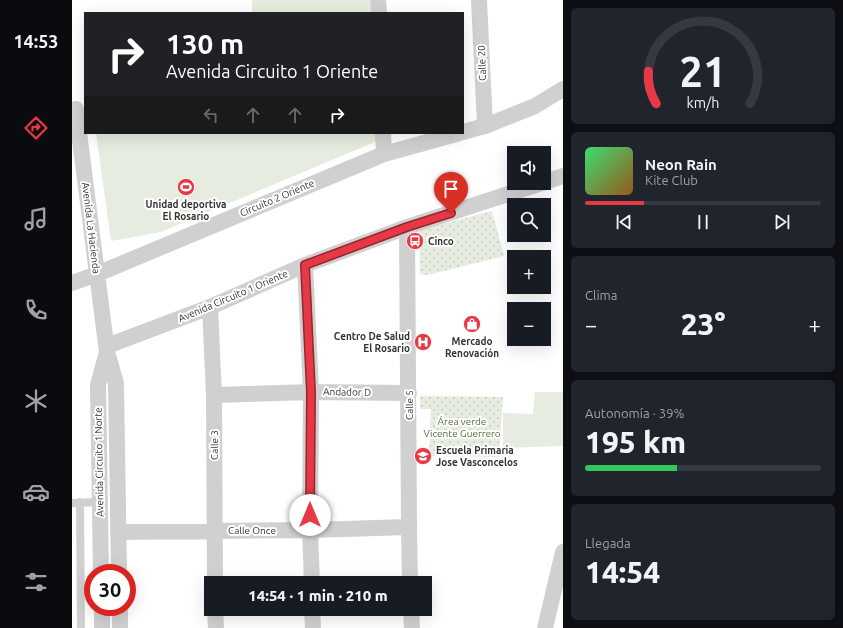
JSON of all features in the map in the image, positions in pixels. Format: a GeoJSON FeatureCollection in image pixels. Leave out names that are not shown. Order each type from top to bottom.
{"type":"FeatureCollection","features":[{"type":"Feature","properties":{"kind":"street"},"geometry":{"type":"LineString","coordinates":[[378,0],[379,12]]}},
{"type":"Feature","properties":{"kind":"street","name":"Calle 20"},"geometry":{"type":"LineString","coordinates":[[479,0],[484,126]]}},
{"type":"Feature","properties":{"kind":"street","name":"Circuito 2 Oriente"},"geometry":{"type":"LineString","coordinates":[[464,132],[535,106],[563,89]]}},
{"type":"Feature","properties":{"kind":"street","name":"Avenida La Hacienda"},"geometry":{"type":"LineString","coordinates":[[78,109],[107,349]]}},
{"type":"Feature","properties":{"kind":"street"},"geometry":{"type":"LineString","coordinates":[[383,134],[384,154]]}},
{"type":"Feature","properties":{"kind":"street","name":"Circuito 2 Oriente"},"geometry":{"type":"LineString","coordinates":[[72,283],[97,274],[384,154],[458,134]]}},
{"type":"Feature","properties":{"kind":"street","name":"Avenida Circuito 1 Oriente"},"geometry":{"type":"LineString","coordinates":[[107,349],[210,308],[305,265],[407,227],[563,176]]}},
{"type":"Feature","properties":{"kind":"street","name":"Calle 5"},"geometry":{"type":"LineString","coordinates":[[407,227],[410,576]]}},
{"type":"Feature","properties":{"kind":"street"},"geometry":{"type":"LineString","coordinates":[[305,265],[311,392],[310,530],[312,576]]}},
{"type":"Feature","properties":{"kind":"street","name":"Calle 3"},"geometry":{"type":"LineString","coordinates":[[210,308],[214,395],[215,576]]}},
{"type":"Feature","properties":{"kind":"street","name":"Avenida Circuito 1 Norte"},"geometry":{"type":"LineString","coordinates":[[101,564],[98,385],[107,349]]}},
{"type":"Feature","properties":{"kind":"street","name":"Avenida Circuito 1 Norte"},"geometry":{"type":"LineString","coordinates":[[107,349],[116,383],[119,564]]}},
{"type":"Feature","properties":{"kind":"street","name":"Andador D"},"geometry":{"type":"LineString","coordinates":[[214,395],[311,392],[409,393]]}},
{"type":"Feature","properties":{"kind":"street","name":"Calle Once"},"geometry":{"type":"LineString","coordinates":[[118,532],[310,530],[409,527]]}},
{"type":"Feature","properties":{"kind":"street"},"geometry":{"type":"LineString","coordinates":[[545,628],[563,552]]}},
{"type":"Feature","properties":{"kind":"street"},"geometry":{"type":"LineString","coordinates":[[102,616],[102,628]]}},
{"type":"Feature","properties":{"kind":"street"},"geometry":{"type":"LineString","coordinates":[[120,616],[120,628]]}},
{"type":"Feature","properties":{"kind":"street"},"geometry":{"type":"LineString","coordinates":[[215,616],[216,628]]}},
{"type":"Feature","properties":{"kind":"street"},"geometry":{"type":"LineString","coordinates":[[312,616],[313,628]]}},
{"type":"Feature","properties":{"kind":"street"},"geometry":{"type":"LineString","coordinates":[[411,616],[412,628]]}},
{"type":"Feature","properties":{"kind":"lane"},"geometry":{"type":"LineString","coordinates":[[81,628],[81,526],[76,503],[100,502]]}},
{"type":"Feature","properties":{"kind":"lane"},"geometry":{"type":"LineString","coordinates":[[72,526],[81,526]]}},
{"type":"Feature","properties":{"kind":"green space"},"geometry":{"type":"Polygon","coordinates":[[[252,0],[370,0],[371,12],[252,12],[252,0]]]}},
{"type":"Feature","properties":{"kind":"green space","name":"Unidad deportiva El Rosario"},"geometry":{"type":"Polygon","coordinates":[[[96,134],[376,134],[377,141],[161,232],[111,241],[96,134]]]}},
{"type":"Feature","properties":{"kind":"green space"},"geometry":{"type":"Polygon","coordinates":[[[492,211],[504,256],[428,275],[420,274],[419,230],[492,211]]]}},
{"type":"Feature","properties":{"kind":"green space"},"geometry":{"type":"Polygon","coordinates":[[[535,392],[563,392],[563,446],[503,448],[503,413],[533,414],[535,392]]]}},
{"type":"Feature","properties":{"kind":"green space","name":"Área verde Vicente Guerrero"},"geometry":{"type":"Polygon","coordinates":[[[420,396],[503,397],[499,457],[429,456],[431,409],[420,409],[420,396]]]}},
{"type":"Feature","properties":{"kind":"place","name":"Unidad deportiva El Rosario"},"geometry":{"type":"Point","coordinates":[186,187]}},
{"type":"Feature","properties":{"kind":"place","name":"Cinco"},"geometry":{"type":"Point","coordinates":[415,241]}},
{"type":"Feature","properties":{"kind":"place","name":"Mercado Renovación"},"geometry":{"type":"Point","coordinates":[472,324]}},
{"type":"Feature","properties":{"kind":"place","name":"Centro De Salud El Rosario"},"geometry":{"type":"Point","coordinates":[423,342]}},
{"type":"Feature","properties":{"kind":"place","name":"Escuela Primaria Jose Vasconcelos"},"geometry":{"type":"Point","coordinates":[423,456]}},
{"type":"Feature","properties":{"kind":"route"},"geometry":{"type":"LineString","coordinates":[[310,515],[311,392],[305,265],[407,227],[451,213]]}}]}
